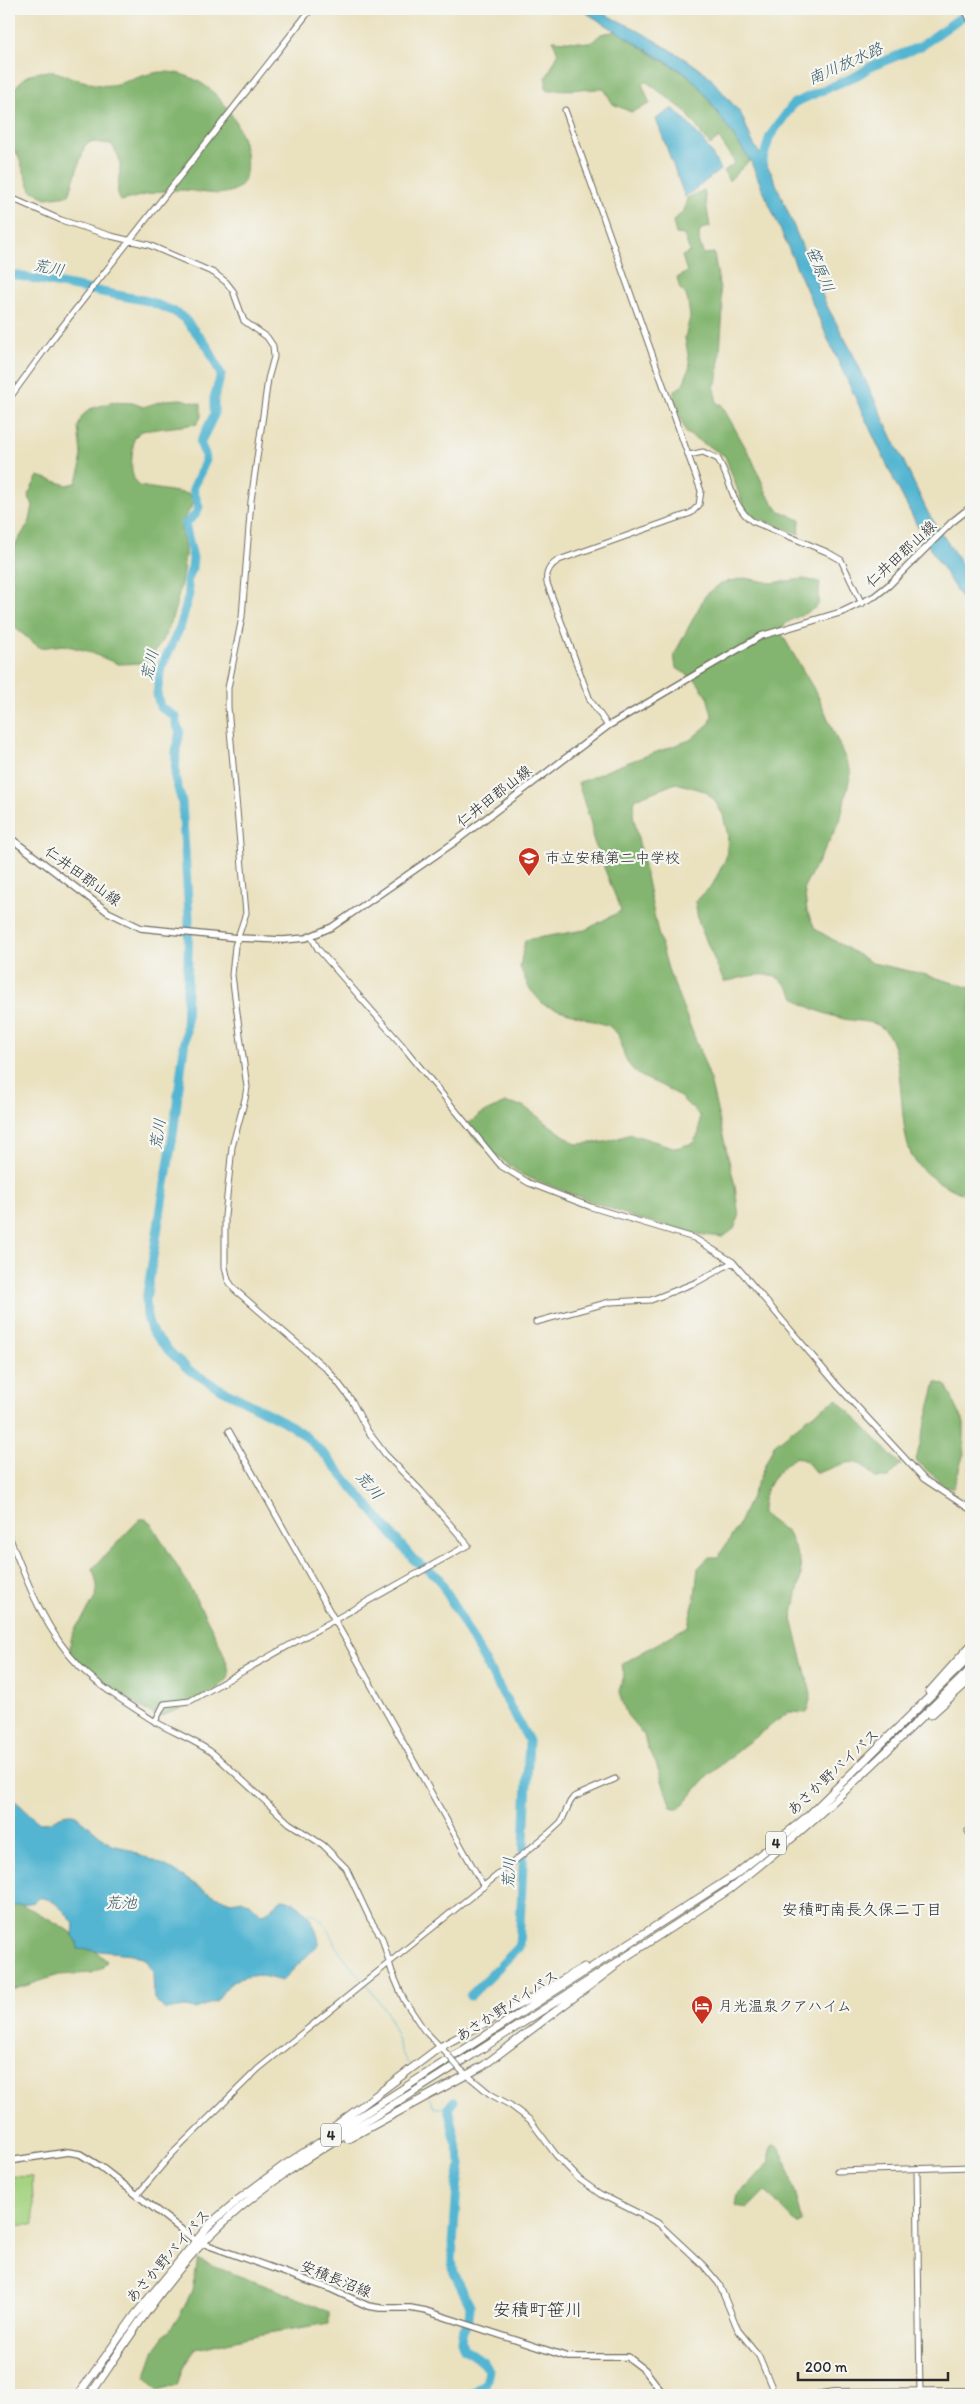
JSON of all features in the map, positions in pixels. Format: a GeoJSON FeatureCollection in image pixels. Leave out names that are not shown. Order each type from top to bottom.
{"type":"FeatureCollection","features":[{"type":"Feature","properties":{"kind":"highway"},"geometry":{"type":"LineString","coordinates":[[9,15],[12,9]]}},
{"type":"Feature","properties":{"kind":"highway"},"geometry":{"type":"LineString","coordinates":[[897,1731],[971,1646]]}},
{"type":"Feature","properties":{"kind":"highway","name":"あさか野バイパス"},"geometry":{"type":"LineString","coordinates":[[78,2395],[135,2315],[196,2241],[239,2199],[298,2156],[728,1880],[809,1815],[897,1731],[971,1656]]}},
{"type":"Feature","properties":{"kind":"highway","name":"あさか野バイパス"},"geometry":{"type":"LineString","coordinates":[[90,2395],[162,2293],[203,2244],[241,2207],[295,2168],[730,1889],[771,1857],[865,1773],[971,1669]]}},
{"type":"Feature","properties":{"kind":"highway"},"geometry":{"type":"LineString","coordinates":[[865,1773],[971,1679]]}},
{"type":"Feature","properties":{"kind":"highway"},"geometry":{"type":"LineString","coordinates":[[298,2156],[307,2147],[440,2047],[536,1996],[613,1948],[641,1936]]}},
{"type":"Feature","properties":{"kind":"highway"},"geometry":{"type":"LineString","coordinates":[[295,2168],[316,2159],[365,2129],[483,2066],[656,1937]]}},
{"type":"Feature","properties":{"kind":"highway"},"geometry":{"type":"LineString","coordinates":[[95,2395],[101,2380]]}},
{"type":"Feature","properties":{"kind":"main road","name":"仁井田郡山線"},"geometry":{"type":"LineString","coordinates":[[9,837],[101,907],[132,924],[158,931],[238,938],[290,940],[312,936],[332,927],[445,849],[608,726],[760,636],[842,612],[862,604],[884,590],[952,522],[971,507]]}},
{"type":"Feature","properties":{"kind":"main road","name":"安積長沼線"},"geometry":{"type":"LineString","coordinates":[[9,2161],[68,2152],[80,2154],[93,2161],[196,2241],[203,2244],[331,2289],[373,2307],[410,2308],[426,2311],[568,2357],[628,2357],[645,2370],[664,2395]]}},
{"type":"Feature","properties":{"kind":"main road"},"geometry":{"type":"LineString","coordinates":[[815,2395],[835,2392],[920,2394],[971,2391]]}},
{"type":"Feature","properties":{"kind":"street"},"geometry":{"type":"LineString","coordinates":[[9,399],[129,241],[311,9]]}},
{"type":"Feature","properties":{"kind":"street"},"geometry":{"type":"LineString","coordinates":[[965,9],[970,20]]}},
{"type":"Feature","properties":{"kind":"street"},"geometry":{"type":"LineString","coordinates":[[566,110],[701,491],[701,499],[694,510],[560,560],[552,565],[547,573],[547,583],[590,700],[608,726]]}},
{"type":"Feature","properties":{"kind":"street"},"geometry":{"type":"LineString","coordinates":[[9,197],[61,220],[129,241],[149,245],[220,277],[237,298],[244,321],[267,337],[274,349],[251,501],[242,616],[228,688],[228,707],[246,913],[238,938],[232,976],[247,1092],[233,1140],[224,1233],[224,1263],[228,1280],[239,1294],[329,1371],[352,1401],[367,1430],[385,1454],[422,1491],[468,1544],[190,1700],[164,1704],[155,1722]]}},
{"type":"Feature","properties":{"kind":"street"},"geometry":{"type":"LineString","coordinates":[[689,455],[703,452],[718,459],[742,514],[752,521],[827,552],[840,560],[862,604]]}},
{"type":"Feature","properties":{"kind":"street"},"geometry":{"type":"LineString","coordinates":[[312,936],[318,949],[401,1044],[501,1166],[514,1175],[591,1207],[694,1238],[733,1262],[837,1385],[924,1479],[971,1510]]}},
{"type":"Feature","properties":{"kind":"street"},"geometry":{"type":"LineString","coordinates":[[536,1322],[610,1302],[651,1300],[697,1282],[733,1262]]}},
{"type":"Feature","properties":{"kind":"street"},"geometry":{"type":"LineString","coordinates":[[229,1431],[484,1887]]}},
{"type":"Feature","properties":{"kind":"street"},"geometry":{"type":"LineString","coordinates":[[9,1536],[42,1614],[65,1649],[96,1681],[155,1722],[201,1744],[289,1823],[318,1841],[337,1857],[354,1882],[370,1919],[384,1943],[389,1963],[404,2000],[421,2025],[460,2069],[467,2076],[530,2120],[556,2155],[579,2179],[600,2194],[658,2223],[704,2265],[719,2284],[738,2330],[759,2356],[775,2395]]}},
{"type":"Feature","properties":{"kind":"street"},"geometry":{"type":"LineString","coordinates":[[137,2195],[172,2155],[252,2075],[558,1825],[574,1797],[615,1779]]}},
{"type":"Feature","properties":{"kind":"street"},"geometry":{"type":"LineString","coordinates":[[968,1831],[971,1837]]}},
{"type":"Feature","properties":{"kind":"street"},"geometry":{"type":"LineString","coordinates":[[837,2171],[971,2166]]}},
{"type":"Feature","properties":{"kind":"street"},"geometry":{"type":"LineString","coordinates":[[917,2169],[920,2394]]}},
{"type":"Feature","properties":{"kind":"green space"},"geometry":{"type":"Polygon","coordinates":[[[617,31],[688,75],[702,90],[750,160],[729,181],[724,171],[735,163],[719,138],[710,145],[685,111],[647,82],[642,84],[650,104],[631,112],[613,104],[604,89],[546,90],[546,78],[558,54],[553,40],[591,43],[601,34],[617,31]]]}},
{"type":"Feature","properties":{"kind":"green space"},"geometry":{"type":"Polygon","coordinates":[[[52,71],[98,85],[118,84],[159,72],[181,74],[194,79],[218,96],[235,121],[241,134],[247,163],[246,174],[242,184],[232,191],[218,194],[173,190],[121,201],[118,195],[120,168],[117,153],[111,144],[91,142],[85,145],[69,195],[46,198],[31,190],[17,153],[9,151],[9,96],[22,80],[32,74],[52,71]]]}},
{"type":"Feature","properties":{"kind":"green space"},"geometry":{"type":"Polygon","coordinates":[[[704,190],[710,227],[701,229],[699,235],[700,242],[704,254],[714,253],[723,309],[718,378],[714,387],[717,404],[721,404],[752,459],[767,494],[778,510],[800,520],[799,534],[751,516],[745,510],[725,456],[686,433],[675,401],[674,391],[683,385],[690,366],[685,338],[690,317],[688,302],[686,295],[680,289],[677,278],[687,272],[682,256],[690,252],[684,235],[676,234],[673,221],[684,211],[687,198],[704,190]]]}},
{"type":"Feature","properties":{"kind":"green space"},"geometry":{"type":"Polygon","coordinates":[[[181,399],[201,404],[201,417],[197,424],[141,431],[134,438],[132,457],[133,476],[139,486],[189,494],[193,500],[193,504],[181,527],[185,554],[178,598],[169,626],[162,640],[155,652],[145,663],[118,664],[84,650],[63,645],[40,648],[9,623],[9,592],[14,547],[30,521],[33,505],[28,495],[38,476],[67,485],[76,483],[80,471],[81,454],[78,427],[82,416],[90,409],[113,402],[133,403],[143,407],[166,400],[181,399]]]}},
{"type":"Feature","properties":{"kind":"green space"},"geometry":{"type":"Polygon","coordinates":[[[745,578],[771,583],[803,579],[820,582],[818,605],[787,623],[780,631],[819,698],[851,772],[840,821],[804,887],[807,911],[815,929],[872,963],[923,974],[971,988],[971,1198],[933,1178],[920,1168],[915,1161],[909,1148],[905,1130],[894,1049],[888,1034],[878,1025],[839,1018],[801,1003],[788,987],[772,976],[748,976],[724,982],[699,924],[695,902],[713,884],[726,858],[728,836],[723,815],[715,801],[705,791],[676,783],[635,799],[633,814],[658,933],[668,969],[708,1072],[735,1186],[739,1217],[734,1229],[723,1237],[703,1235],[638,1219],[522,1175],[472,1136],[467,1125],[481,1114],[505,1103],[523,1106],[576,1144],[606,1142],[631,1134],[676,1148],[693,1143],[699,1133],[700,1116],[680,1097],[668,1089],[640,1076],[634,1070],[628,1063],[618,1034],[609,1026],[544,1005],[529,988],[520,967],[525,940],[585,930],[621,911],[593,839],[591,824],[578,783],[618,766],[690,740],[710,723],[712,715],[707,696],[695,679],[676,668],[674,655],[705,596],[721,583],[745,578]]]}},
{"type":"Feature","properties":{"kind":"green space"},"geometry":{"type":"Polygon","coordinates":[[[936,1382],[946,1385],[964,1423],[964,1453],[953,1489],[943,1485],[916,1460],[936,1382]]]}},
{"type":"Feature","properties":{"kind":"green space"},"geometry":{"type":"Polygon","coordinates":[[[837,1399],[901,1465],[888,1478],[875,1478],[868,1470],[855,1463],[841,1464],[816,1473],[806,1461],[796,1457],[776,1474],[767,1489],[762,1505],[762,1514],[788,1533],[800,1561],[801,1575],[792,1619],[811,1694],[807,1713],[789,1712],[743,1746],[707,1777],[679,1809],[671,1807],[644,1735],[627,1715],[621,1699],[619,1691],[624,1676],[622,1664],[688,1626],[695,1596],[698,1568],[709,1557],[718,1557],[737,1528],[774,1445],[812,1415],[837,1399]]]}},
{"type":"Feature","properties":{"kind":"green space"},"geometry":{"type":"Polygon","coordinates":[[[140,1519],[146,1519],[151,1523],[184,1577],[222,1650],[228,1668],[228,1678],[217,1689],[175,1711],[159,1717],[124,1696],[71,1655],[70,1646],[75,1630],[94,1600],[97,1591],[93,1568],[140,1519]]]}},
{"type":"Feature","properties":{"kind":"green space"},"geometry":{"type":"Polygon","coordinates":[[[9,1899],[61,1926],[107,1961],[102,1968],[92,1973],[59,1975],[9,1991],[9,1899]]]}},
{"type":"Feature","properties":{"kind":"green space"},"geometry":{"type":"Polygon","coordinates":[[[774,2144],[779,2147],[787,2164],[802,2222],[797,2224],[765,2191],[747,2209],[736,2205],[738,2193],[749,2185],[770,2161],[770,2147],[774,2144]]]}},
{"type":"Feature","properties":{"kind":"green space"},"geometry":{"type":"Polygon","coordinates":[[[9,2176],[32,2177],[34,2225],[9,2225],[9,2176]]]}},
{"type":"Feature","properties":{"kind":"green space"},"geometry":{"type":"Polygon","coordinates":[[[198,2260],[329,2312],[329,2323],[257,2335],[196,2349],[184,2365],[177,2385],[158,2390],[145,2377],[155,2349],[181,2314],[192,2290],[198,2260]]]}},
{"type":"Feature","properties":{"kind":"water"},"geometry":{"type":"Polygon","coordinates":[[[580,9],[593,9],[634,28],[690,62],[707,74],[741,114],[753,143],[772,174],[826,304],[852,352],[928,513],[971,578],[971,614],[923,537],[896,484],[831,346],[750,160],[702,90],[688,75],[580,9]]]}},
{"type":"Feature","properties":{"kind":"water"},"geometry":{"type":"Polygon","coordinates":[[[673,108],[700,137],[720,170],[685,197],[656,119],[673,108]]]}},
{"type":"Feature","properties":{"kind":"water","name":"荒池"},"geometry":{"type":"Polygon","coordinates":[[[9,1797],[40,1823],[51,1822],[59,1816],[66,1814],[76,1815],[111,1845],[125,1848],[168,1867],[210,1894],[231,1902],[243,1900],[250,1903],[261,1914],[266,1913],[282,1899],[290,1901],[308,1915],[318,1936],[319,1944],[282,1981],[258,1975],[245,1977],[232,1981],[215,2002],[195,2009],[185,2007],[165,2010],[154,1999],[153,1972],[145,1959],[132,1954],[78,1949],[77,1941],[73,1936],[74,1924],[59,1906],[44,1898],[9,1907],[9,1797]]]}},
{"type":"Feature","properties":{"kind":"waterway","name":"南川放水路"},"geometry":{"type":"LineString","coordinates":[[760,169],[770,136],[794,103],[858,75],[870,67],[921,46],[971,10]]}},
{"type":"Feature","properties":{"kind":"waterway","name":"荒川"},"geometry":{"type":"LineString","coordinates":[[9,274],[148,301],[173,311],[184,318],[208,347],[221,375],[214,398],[214,415],[200,443],[205,454],[205,462],[193,489],[199,507],[195,515],[185,524],[193,558],[192,568],[187,581],[189,594],[181,625],[161,668],[157,694],[160,707],[176,717],[176,725],[180,731],[176,751],[175,778],[182,802],[189,917],[186,1031],[173,1135],[146,1300],[147,1317],[151,1330],[189,1370],[217,1387],[283,1421],[303,1434],[327,1457],[413,1559],[438,1577],[529,1741],[519,1947],[470,1996]]}},
{"type":"Feature","properties":{"kind":"waterway"},"geometry":{"type":"LineString","coordinates":[[306,1913],[312,1914],[322,1921],[338,1949],[363,1980]]}},
{"type":"Feature","properties":{"kind":"waterway"},"geometry":{"type":"LineString","coordinates":[[366,1983],[389,2016],[402,2053],[409,2065]]}},
{"type":"Feature","properties":{"kind":"waterway"},"geometry":{"type":"LineString","coordinates":[[429,2098],[435,2108],[448,2108]]}},
{"type":"Feature","properties":{"kind":"waterway","name":"荒川"},"geometry":{"type":"LineString","coordinates":[[454,2101],[448,2108],[461,2165],[457,2186],[452,2260],[454,2273],[470,2305],[469,2319],[462,2333],[461,2340],[464,2348],[484,2362],[489,2371],[486,2383],[470,2395]]}},
{"type":"Feature","properties":{"kind":"place","name":"市立安積第二中学校"},"geometry":{"type":"Point","coordinates":[529,877]}},
{"type":"Feature","properties":{"kind":"place","name":"月光温泉クアハイム"},"geometry":{"type":"Point","coordinates":[702,2025]}},
{"type":"Feature","properties":{"kind":"district","name":"安積町南長久保二丁目"},"geometry":{"type":"Point","coordinates":[862,1909]}},
{"type":"Feature","properties":{"kind":"district","name":"安積町笹川"},"geometry":{"type":"Point","coordinates":[538,2310]}},
{"type":"Feature","properties":{"kind":"water label","name":"笹原川"},"geometry":{"type":"Point","coordinates":[821,269]}}]}
